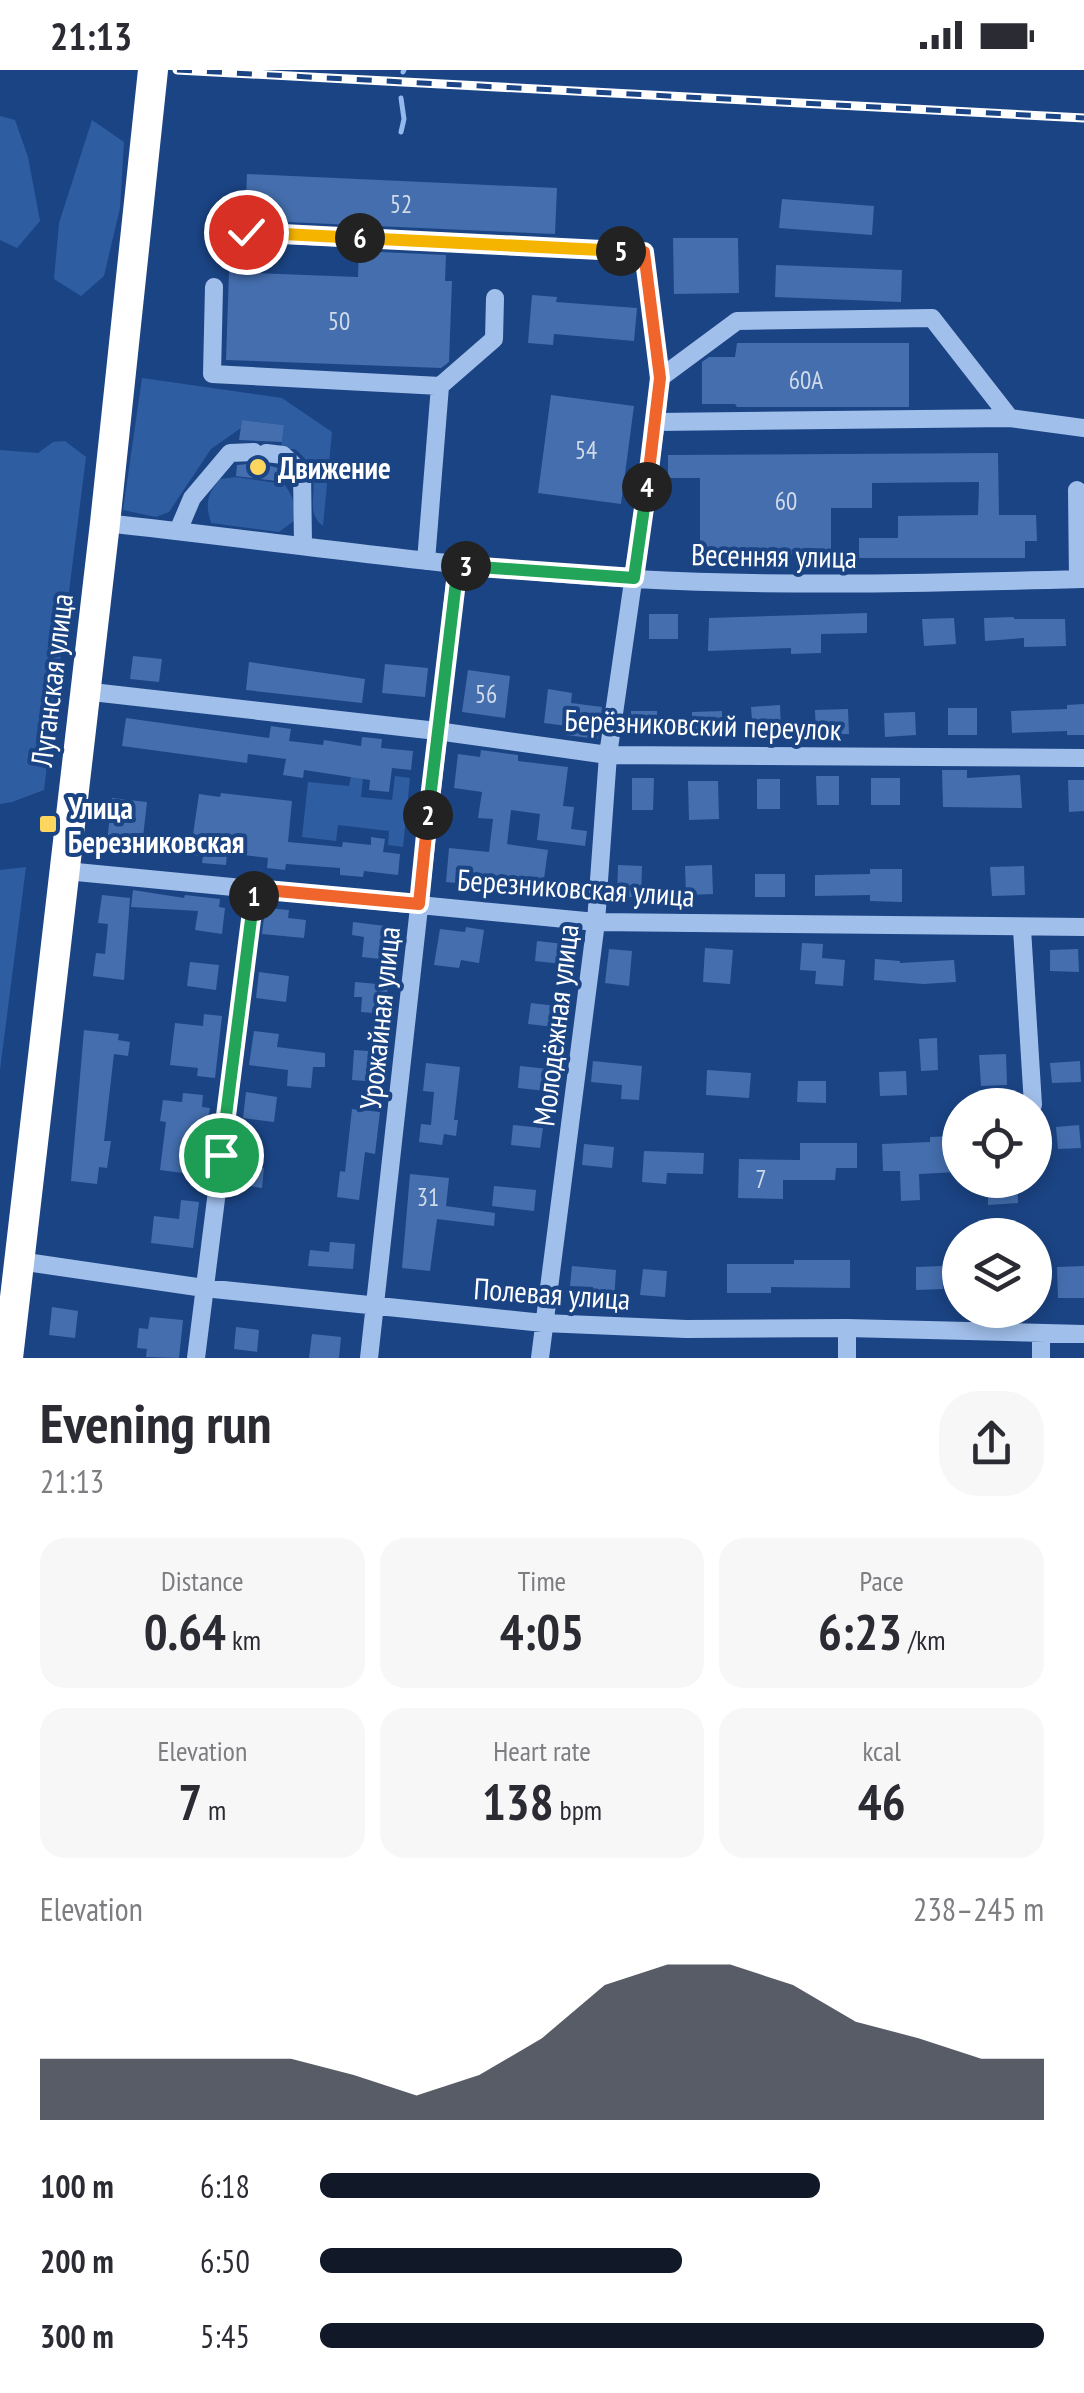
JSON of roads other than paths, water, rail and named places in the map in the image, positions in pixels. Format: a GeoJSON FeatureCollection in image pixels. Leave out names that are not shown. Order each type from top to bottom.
{"type":"FeatureCollection","features":[{"type":"Feature","properties":{"kind":"highway","name":"Луганская улица"},"geometry":{"type":"LineString","coordinates":[[8,1358],[66,871],[153,70]]}},
{"type":"Feature","properties":{"kind":"street","name":"Молодёжная улица"},"geometry":{"type":"LineString","coordinates":[[246,232],[644,252],[660,378],[656,422],[608,755],[596,922],[540,1358]]}},
{"type":"Feature","properties":{"kind":"street"},"geometry":{"type":"LineString","coordinates":[[214,287],[212,374],[440,386],[494,339],[495,298]]}},
{"type":"Feature","properties":{"kind":"street"},"geometry":{"type":"LineString","coordinates":[[660,378],[737,321],[932,318],[1010,418]]}},
{"type":"Feature","properties":{"kind":"street"},"geometry":{"type":"LineString","coordinates":[[426,561],[440,386]]}},
{"type":"Feature","properties":{"kind":"street"},"geometry":{"type":"LineString","coordinates":[[656,422],[1010,418],[1084,428]]}},
{"type":"Feature","properties":{"kind":"street"},"geometry":{"type":"LineString","coordinates":[[178,530],[192,498],[230,453],[283,454],[302,474],[303,544]]}},
{"type":"Feature","properties":{"kind":"street"},"geometry":{"type":"LineString","coordinates":[[1077,490],[1081,579]]}},
{"type":"Feature","properties":{"kind":"street","name":"Весенняя улица"},"geometry":{"type":"LineString","coordinates":[[105,522],[458,565],[634,578],[823,585],[1081,579]]}},
{"type":"Feature","properties":{"kind":"street","name":"Урожайная улица"},"geometry":{"type":"LineString","coordinates":[[369,1358],[458,565]]}},
{"type":"Feature","properties":{"kind":"street","name":"Берёзниковский переулок"},"geometry":{"type":"LineString","coordinates":[[83,692],[437,731],[608,755],[1084,758]]}},
{"type":"Feature","properties":{"kind":"street","name":"Березниковская улица"},"geometry":{"type":"LineString","coordinates":[[66,871],[596,922],[1084,927]]}},
{"type":"Feature","properties":{"kind":"street"},"geometry":{"type":"LineString","coordinates":[[196,1358],[255,889]]}},
{"type":"Feature","properties":{"kind":"street"},"geometry":{"type":"LineString","coordinates":[[1022,929],[1032,1088]]}},
{"type":"Feature","properties":{"kind":"street","name":"Полевая улица"},"geometry":{"type":"LineString","coordinates":[[18,1261],[204,1288],[544,1322],[686,1329],[847,1328],[1084,1334]]}},
{"type":"Feature","properties":{"kind":"street"},"geometry":{"type":"LineString","coordinates":[[847,1328],[847,1358]]}},
{"type":"Feature","properties":{"kind":"street"},"geometry":{"type":"LineString","coordinates":[[1041,1334],[1041,1358]]}},
{"type":"Feature","properties":{"kind":"waterway"},"geometry":{"type":"LineString","coordinates":[[401,98],[401,132]]}},
{"type":"Feature","properties":{"kind":"railway"},"geometry":{"type":"LineString","coordinates":[[177,70],[1084,118]]}},
{"type":"Feature","properties":{"kind":"place","name":"Движение"},"geometry":{"type":"Point","coordinates":[258,467]}},
{"type":"Feature","properties":{"kind":"place","name":"Улица Березниковская"},"geometry":{"type":"Point","coordinates":[48,824]}}]}
